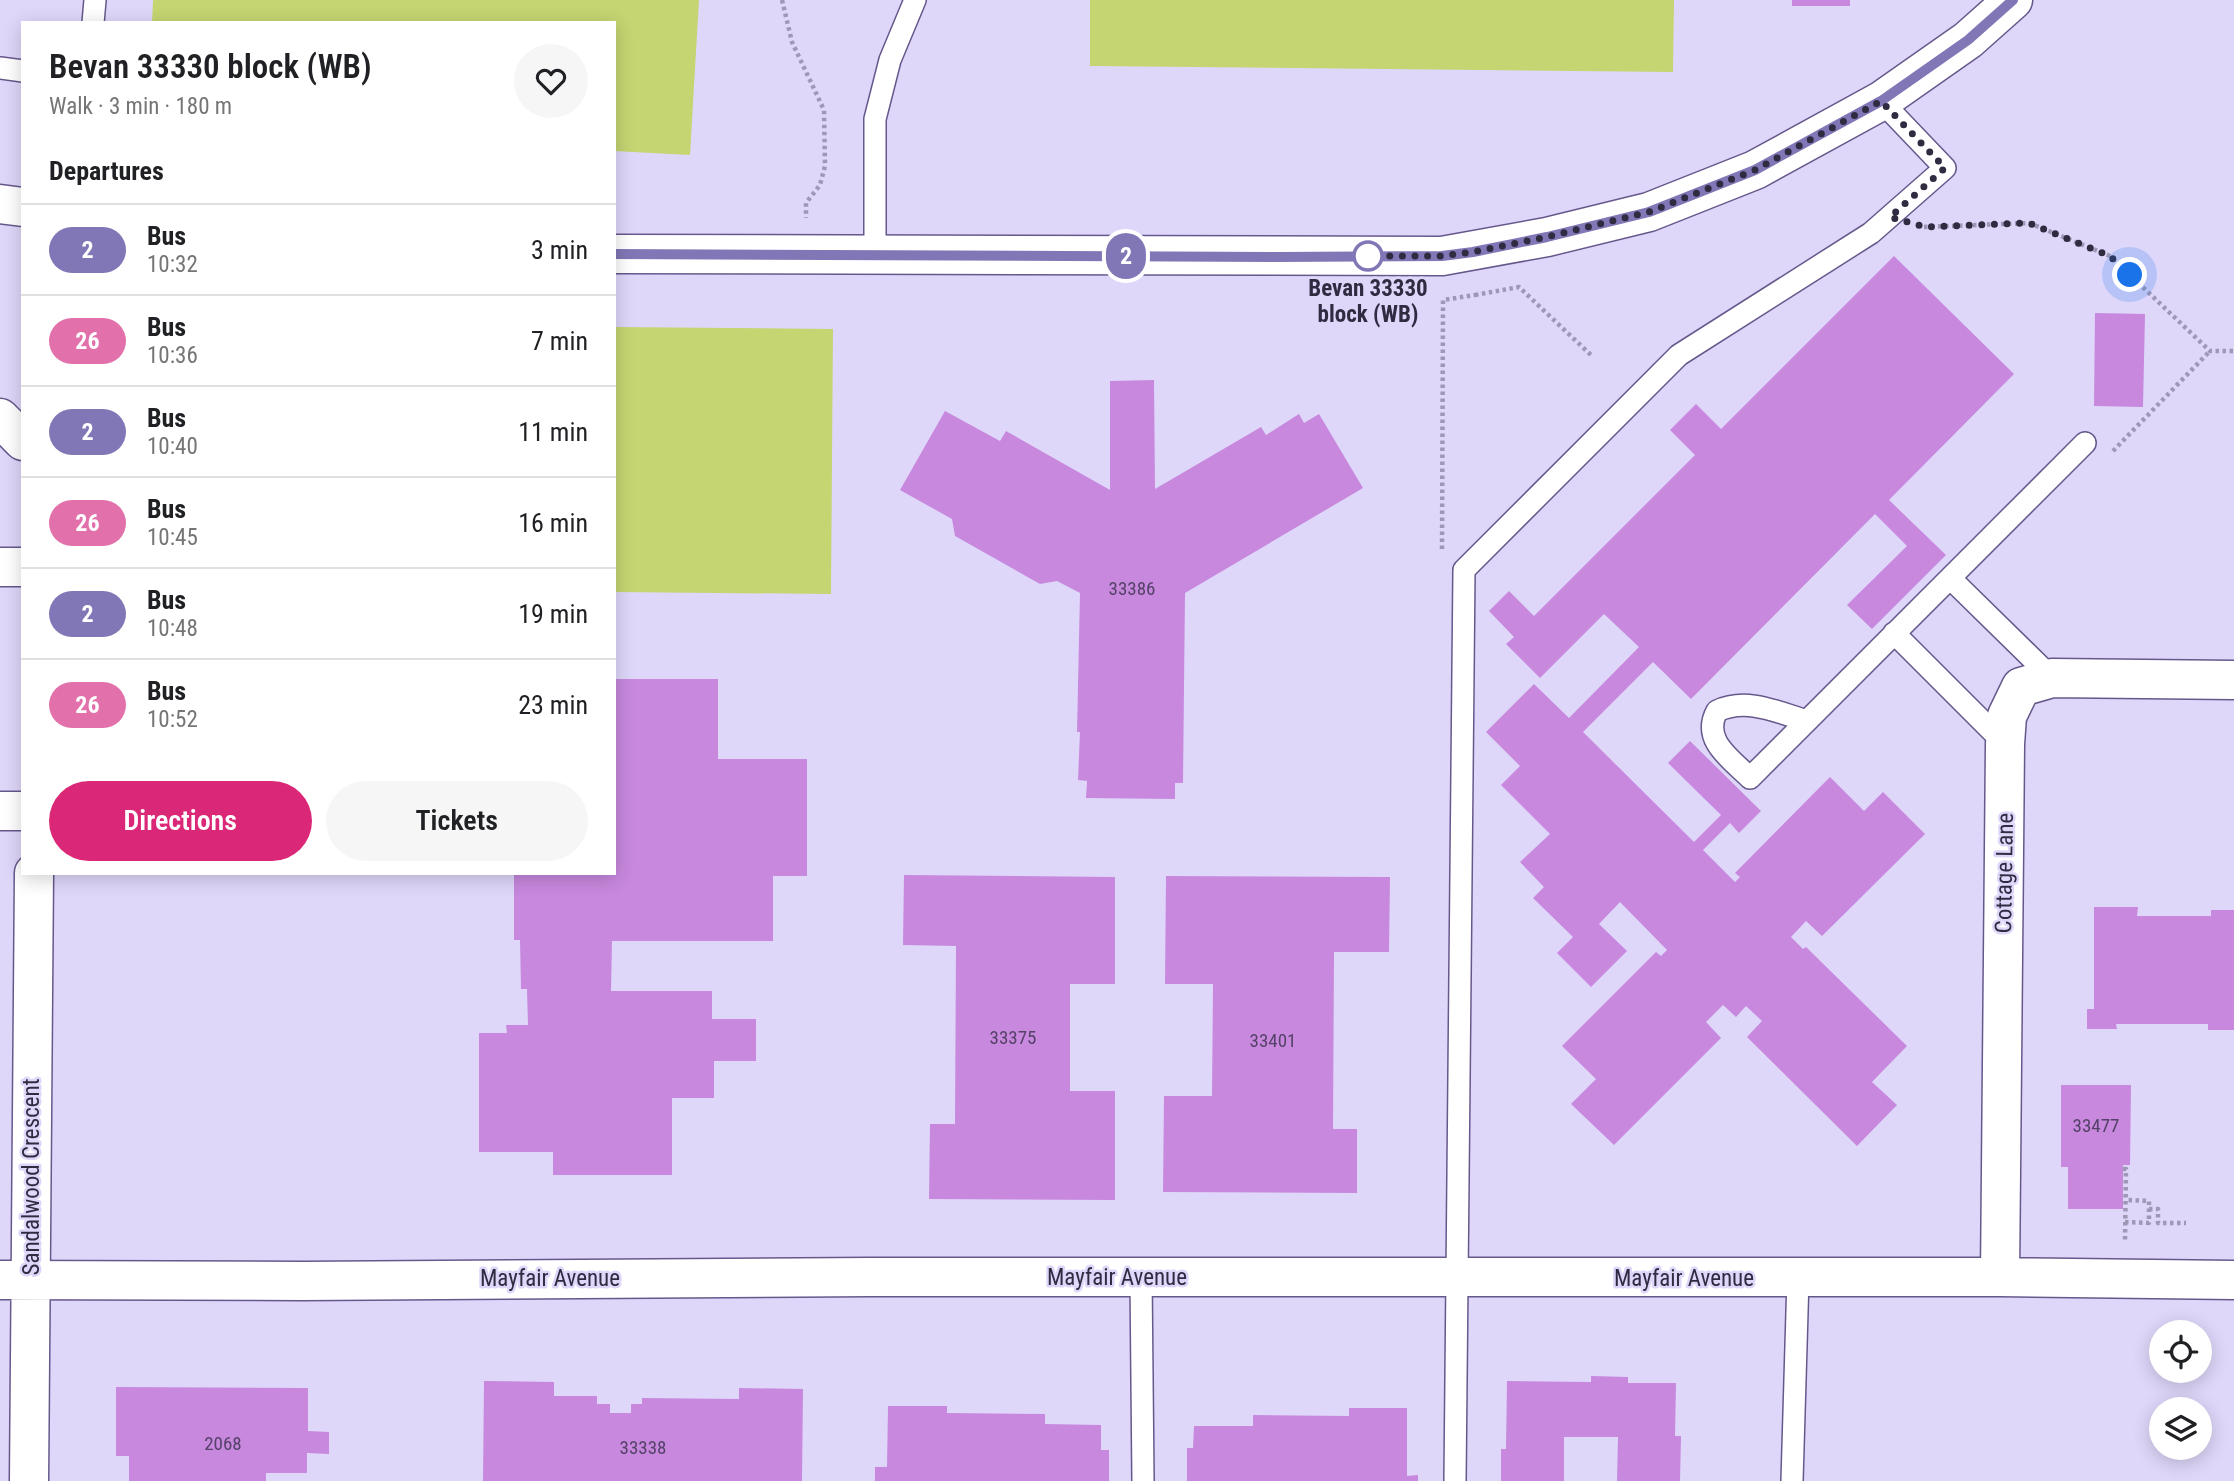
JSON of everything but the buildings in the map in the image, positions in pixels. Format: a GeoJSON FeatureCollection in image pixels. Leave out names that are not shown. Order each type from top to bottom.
{"type":"FeatureCollection","features":[{"type":"Feature","properties":{"kind":"street"},"geometry":{"type":"LineString","coordinates":[[616,254],[1442,256],[1473,252],[1649,212],[1755,170],[1881,101],[1968,40],[2013,0]]}},
{"type":"Feature","properties":{"kind":"street"},"geometry":{"type":"LineString","coordinates":[[0,204],[21,207]]}},
{"type":"Feature","properties":{"kind":"street"},"geometry":{"type":"LineString","coordinates":[[0,418],[21,439]]}},
{"type":"Feature","properties":{"kind":"street"},"geometry":{"type":"LineString","coordinates":[[0,567],[21,567]]}},
{"type":"Feature","properties":{"kind":"street","name":"Cottage Lane"},"geometry":{"type":"LineString","coordinates":[[2000,1277],[2004,744],[2007,716],[2021,687],[2052,678],[2234,680]]}},
{"type":"Feature","properties":{"kind":"street"},"geometry":{"type":"LineString","coordinates":[[0,811],[21,811]]}},
{"type":"Feature","properties":{"kind":"street","name":"Sandalwood Crescent"},"geometry":{"type":"LineString","coordinates":[[29,1481],[15,1280],[34,875]]}},
{"type":"Feature","properties":{"kind":"street","name":"Mayfair Avenue"},"geometry":{"type":"LineString","coordinates":[[15,1280],[2000,1277],[2234,1280]]}},
{"type":"Feature","properties":{"kind":"lane"},"geometry":{"type":"LineString","coordinates":[[93,21],[95,0]]}},
{"type":"Feature","properties":{"kind":"lane"},"geometry":{"type":"LineString","coordinates":[[875,255],[875,119],[890,60],[915,0]]}},
{"type":"Feature","properties":{"kind":"lane"},"geometry":{"type":"LineString","coordinates":[[0,68],[21,71]]}},
{"type":"Feature","properties":{"kind":"lane"},"geometry":{"type":"LineString","coordinates":[[1455,1481],[1464,570],[1678,355],[1871,233],[1945,168],[1881,101]]}},
{"type":"Feature","properties":{"kind":"lane"},"geometry":{"type":"LineString","coordinates":[[1807,721],[2085,443]]}},
{"type":"Feature","properties":{"kind":"lane"},"geometry":{"type":"LineString","coordinates":[[1951,579],[2052,678]]}},
{"type":"Feature","properties":{"kind":"lane"},"geometry":{"type":"LineString","coordinates":[[1894,634],[2004,744]]}},
{"type":"Feature","properties":{"kind":"lane"},"geometry":{"type":"LineString","coordinates":[[1141,1278],[1143,1481]]}},
{"type":"Feature","properties":{"kind":"lane"},"geometry":{"type":"LineString","coordinates":[[1792,1481],[1798,1278]]}},
{"type":"Feature","properties":{"kind":"path"},"geometry":{"type":"LineString","coordinates":[[782,0],[792,42],[824,110],[825,166],[820,185],[806,203],[806,254]]}},
{"type":"Feature","properties":{"kind":"path"},"geometry":{"type":"LineString","coordinates":[[1890,217],[1925,227],[2029,223],[2110,256],[2210,351],[2234,351]]}},
{"type":"Feature","properties":{"kind":"path"},"geometry":{"type":"LineString","coordinates":[[1519,288],[1592,356]]}},
{"type":"Feature","properties":{"kind":"path"},"geometry":{"type":"LineString","coordinates":[[2085,443],[2110,454],[2210,351]]}},
{"type":"Feature","properties":{"kind":"path"},"geometry":{"type":"LineString","coordinates":[[2123,1169],[2126,1169],[2125,1236]]}},
{"type":"Feature","properties":{"kind":"path"},"geometry":{"type":"LineString","coordinates":[[2125,1200],[2149,1201],[2149,1223],[2125,1222]]}},
{"type":"Feature","properties":{"kind":"path"},"geometry":{"type":"LineString","coordinates":[[2149,1209],[2158,1209],[2158,1223],[2186,1223]]}},
{"type":"Feature","properties":{"kind":"green space"},"geometry":{"type":"Polygon","coordinates":[[[153,0],[699,0],[690,155],[616,151],[616,21],[152,21],[153,0]]]}},
{"type":"Feature","properties":{"kind":"green space"},"geometry":{"type":"Polygon","coordinates":[[[1090,0],[1674,0],[1673,72],[1090,66],[1090,0]]]}},
{"type":"Feature","properties":{"kind":"green space"},"geometry":{"type":"Polygon","coordinates":[[[616,327],[833,329],[831,594],[616,592],[616,327]]]}},
{"type":"Feature","properties":{"kind":"bus line","name":"2"},"geometry":{"type":"LineString","coordinates":[[616,254],[1278,257],[1442,256],[1473,252],[1649,212],[1755,170],[1881,101],[1968,40],[2013,0]]}},
{"type":"Feature","properties":{"kind":"place","name":"Bevan 33330 block (WB)"},"geometry":{"type":"Point","coordinates":[1368,256]}},
{"type":"Feature","properties":{"kind":"route"},"geometry":{"type":"LineString","coordinates":[[1368,256],[1360,256],[1442,256],[1473,252],[1649,212],[1755,170],[1881,101],[1945,168],[1890,217],[1925,227],[2029,223],[2110,256],[2130,275]]}}]}
